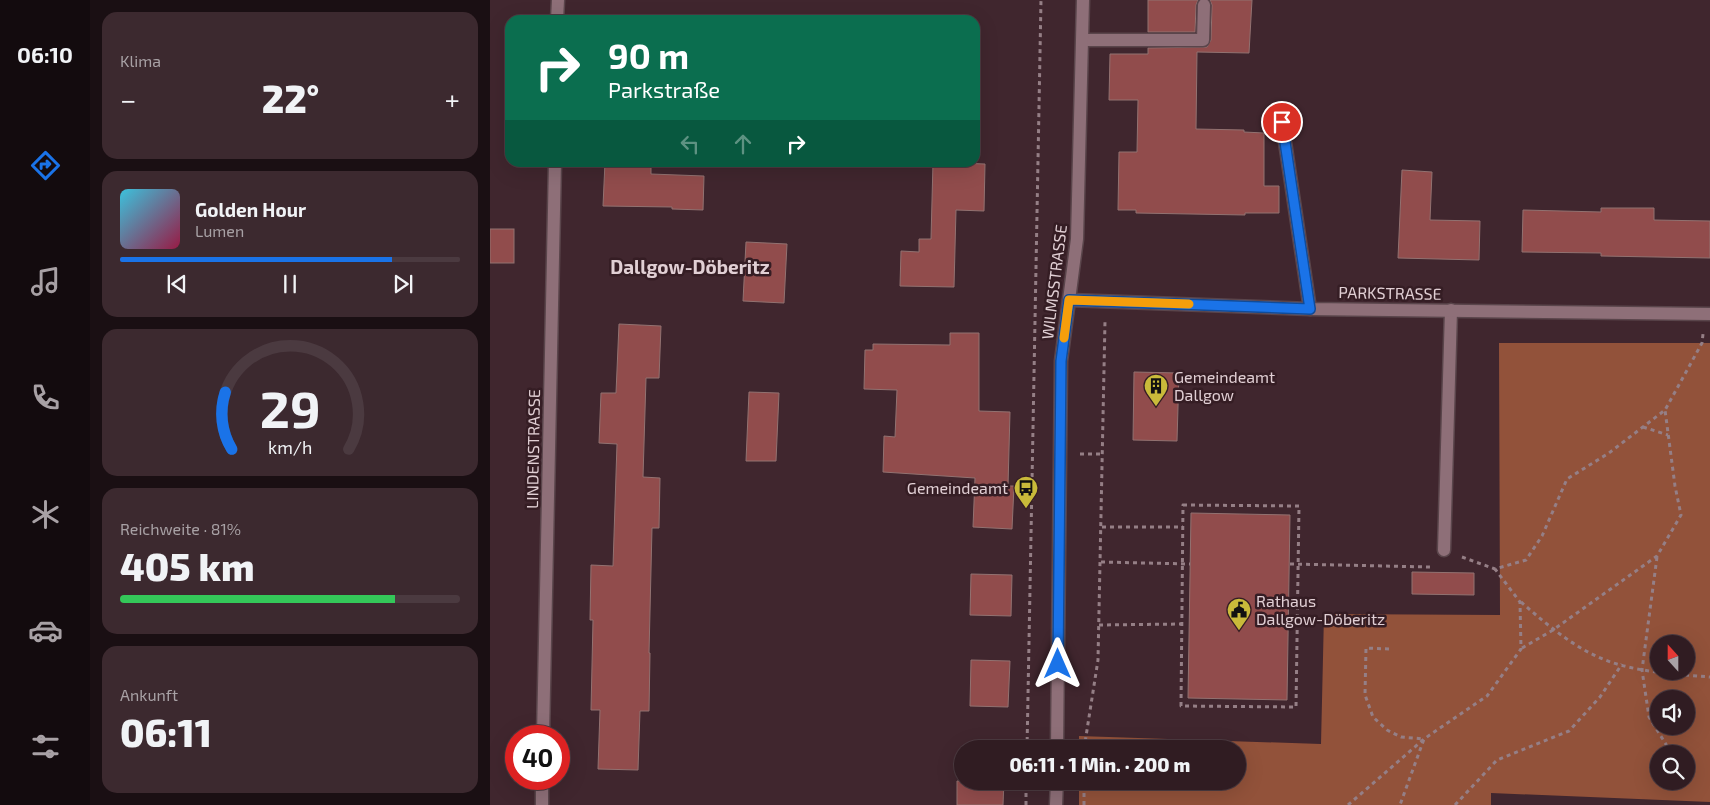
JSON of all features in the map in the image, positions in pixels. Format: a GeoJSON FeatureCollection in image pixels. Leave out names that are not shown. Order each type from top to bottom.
{"type":"FeatureCollection","features":[{"type":"Feature","properties":{"kind":"street"},"geometry":{"type":"LineString","coordinates":[[557,15],[558,0]]}},
{"type":"Feature","properties":{"kind":"street","name":"WILMSSTRASSE"},"geometry":{"type":"LineString","coordinates":[[1057,740],[1061,370],[1078,239],[1083,0]]}},
{"type":"Feature","properties":{"kind":"street"},"geometry":{"type":"LineString","coordinates":[[1082,40],[1203,40],[1204,5]]}},
{"type":"Feature","properties":{"kind":"street"},"geometry":{"type":"LineString","coordinates":[[1282,122],[1310,309]]}},
{"type":"Feature","properties":{"kind":"street","name":"LINDENSTRASSE"},"geometry":{"type":"LineString","coordinates":[[543,725],[554,167]]}},
{"type":"Feature","properties":{"kind":"street","name":"PARKSTRASSE"},"geometry":{"type":"LineString","coordinates":[[1069,300],[1310,309],[1706,314]]}},
{"type":"Feature","properties":{"kind":"street"},"geometry":{"type":"LineString","coordinates":[[1444,550],[1451,310]]}},
{"type":"Feature","properties":{"kind":"street"},"geometry":{"type":"LineString","coordinates":[[542,790],[542,805]]}},
{"type":"Feature","properties":{"kind":"street"},"geometry":{"type":"LineString","coordinates":[[1056,805],[1057,790]]}},
{"type":"Feature","properties":{"kind":"path"},"geometry":{"type":"LineString","coordinates":[[1027,740],[1040,0]]}},
{"type":"Feature","properties":{"kind":"path"},"geometry":{"type":"LineString","coordinates":[[1085,740],[1098,660],[1105,301]]}},
{"type":"Feature","properties":{"kind":"path"},"geometry":{"type":"LineString","coordinates":[[1494,569],[1526,560],[1542,536],[1567,479],[1609,453],[1664,410],[1702,343],[1706,314]]}},
{"type":"Feature","properties":{"kind":"path"},"geometry":{"type":"LineString","coordinates":[[1664,410],[1681,515],[1657,556],[1642,670],[1649,717],[1666,745]]}},
{"type":"Feature","properties":{"kind":"path"},"geometry":{"type":"LineString","coordinates":[[1642,427],[1668,435]]}},
{"type":"Feature","properties":{"kind":"path"},"geometry":{"type":"LineString","coordinates":[[1184,505],[1298,506],[1296,707],[1181,706],[1183,527],[1184,505]]}},
{"type":"Feature","properties":{"kind":"path"},"geometry":{"type":"LineString","coordinates":[[1102,527],[1183,527]]}},
{"type":"Feature","properties":{"kind":"path"},"geometry":{"type":"LineString","coordinates":[[1290,564],[1444,567],[1444,550],[1494,569],[1520,602],[1553,630],[1597,657],[1642,670],[1710,677]]}},
{"type":"Feature","properties":{"kind":"path"},"geometry":{"type":"LineString","coordinates":[[1348,805],[1424,739],[1487,696],[1521,649],[1553,630],[1657,556]]}},
{"type":"Feature","properties":{"kind":"path"},"geometry":{"type":"LineString","coordinates":[[1101,562],[1190,564]]}},
{"type":"Feature","properties":{"kind":"path"},"geometry":{"type":"LineString","coordinates":[[1520,602],[1521,649]]}},
{"type":"Feature","properties":{"kind":"path"},"geometry":{"type":"LineString","coordinates":[[1099,625],[1182,624]]}},
{"type":"Feature","properties":{"kind":"path"},"geometry":{"type":"LineString","coordinates":[[1389,649],[1366,648],[1364,695],[1373,717],[1387,730],[1401,737],[1424,739]]}},
{"type":"Feature","properties":{"kind":"path"},"geometry":{"type":"LineString","coordinates":[[1455,805],[1497,760],[1569,731],[1600,697],[1622,664]]}},
{"type":"Feature","properties":{"kind":"path"},"geometry":{"type":"LineString","coordinates":[[1400,805],[1424,739]]}},
{"type":"Feature","properties":{"kind":"path"},"geometry":{"type":"LineString","coordinates":[[1026,790],[1026,805]]}},
{"type":"Feature","properties":{"kind":"path"},"geometry":{"type":"LineString","coordinates":[[1084,790],[1084,805]]}},
{"type":"Feature","properties":{"kind":"shaded area"},"geometry":{"type":"Polygon","coordinates":[[[1499,343],[1710,343],[1710,802],[1491,793],[1491,805],[1079,805],[1079,790],[1246,790],[1246,742],[1321,744],[1324,614],[1500,615],[1499,343]]]}},
{"type":"Feature","properties":{"kind":"shaded area"},"geometry":{"type":"Polygon","coordinates":[[[1079,736],[1200,740],[1079,740],[1079,736]]]}},
{"type":"Feature","properties":{"kind":"building"},"geometry":{"type":"Polygon","coordinates":[[[1148,0],[1198,0],[1196,5],[1195,32],[1148,32],[1148,0]]]}},
{"type":"Feature","properties":{"kind":"building"},"geometry":{"type":"Polygon","coordinates":[[[1210,0],[1252,0],[1249,53],[1197,52],[1196,129],[1244,130],[1244,132],[1264,133],[1264,186],[1279,186],[1279,213],[1245,213],[1245,215],[1136,213],[1136,210],[1118,210],[1119,152],[1137,152],[1138,100],[1109,100],[1110,54],[1148,54],[1148,48],[1207,47],[1211,40],[1212,5],[1210,0]]]}},
{"type":"Feature","properties":{"kind":"building"},"geometry":{"type":"Polygon","coordinates":[[[980,164],[985,164],[984,211],[956,210],[954,287],[900,286],[901,251],[919,252],[919,239],[931,239],[933,167],[980,167],[980,164]]]}},
{"type":"Feature","properties":{"kind":"building"},"geometry":{"type":"Polygon","coordinates":[[[605,167],[651,167],[651,174],[704,176],[703,210],[672,209],[672,207],[603,206],[605,167]]]}},
{"type":"Feature","properties":{"kind":"building"},"geometry":{"type":"Polygon","coordinates":[[[1402,170],[1432,172],[1430,220],[1480,221],[1479,260],[1398,258],[1402,170]]]}},
{"type":"Feature","properties":{"kind":"building"},"geometry":{"type":"Polygon","coordinates":[[[1601,208],[1654,208],[1654,220],[1710,221],[1710,258],[1601,256],[1601,253],[1522,252],[1523,210],[1601,212],[1601,208]]]}},
{"type":"Feature","properties":{"kind":"building"},"geometry":{"type":"Polygon","coordinates":[[[490,229],[514,229],[514,263],[490,263],[490,229]]]}},
{"type":"Feature","properties":{"kind":"building"},"geometry":{"type":"Polygon","coordinates":[[[746,242],[787,244],[784,303],[743,301],[746,242]]]}},
{"type":"Feature","properties":{"kind":"building"},"geometry":{"type":"Polygon","coordinates":[[[619,324],[661,326],[659,378],[646,378],[643,477],[660,478],[659,528],[652,528],[649,711],[640,711],[638,770],[598,769],[600,710],[591,710],[593,620],[590,620],[591,565],[613,566],[617,444],[599,443],[601,393],[616,393],[619,324]]]}},
{"type":"Feature","properties":{"kind":"building"},"geometry":{"type":"Polygon","coordinates":[[[950,333],[979,333],[979,411],[1010,412],[1008,486],[1014,486],[1012,529],[973,527],[975,478],[883,472],[884,436],[895,437],[897,390],[864,389],[865,350],[873,350],[873,344],[950,345],[950,333]]]}},
{"type":"Feature","properties":{"kind":"building","name":"Gemeindeamt Dallgow"},"geometry":{"type":"Polygon","coordinates":[[[1134,372],[1179,373],[1177,441],[1133,440],[1134,372]]]}},
{"type":"Feature","properties":{"kind":"building"},"geometry":{"type":"Polygon","coordinates":[[[749,392],[779,393],[776,461],[746,461],[749,392]]]}},
{"type":"Feature","properties":{"kind":"building","name":"Rathaus Dallgow-Döberitz"},"geometry":{"type":"Polygon","coordinates":[[[1191,513],[1290,515],[1287,700],[1188,698],[1191,513]]]}},
{"type":"Feature","properties":{"kind":"building"},"geometry":{"type":"Polygon","coordinates":[[[1412,572],[1474,573],[1474,595],[1412,594],[1412,572]]]}},
{"type":"Feature","properties":{"kind":"building"},"geometry":{"type":"Polygon","coordinates":[[[971,574],[1012,575],[1011,616],[970,615],[971,574]]]}},
{"type":"Feature","properties":{"kind":"building"},"geometry":{"type":"Polygon","coordinates":[[[971,660],[1010,661],[1008,707],[970,706],[971,660]]]}},
{"type":"Feature","properties":{"kind":"building"},"geometry":{"type":"Polygon","coordinates":[[[957,790],[1004,790],[1003,805],[957,805],[957,790]]]}},
{"type":"Feature","properties":{"kind":"slow traffic"},"geometry":{"type":"LineString","coordinates":[[1064,338],[1069,300],[1189,304]]}},
{"type":"Feature","properties":{"kind":"place","name":"Gemeindeamt Dallgow"},"geometry":{"type":"Point","coordinates":[1156,407]}},
{"type":"Feature","properties":{"kind":"place","name":"Gemeindeamt"},"geometry":{"type":"Point","coordinates":[1026,509]}},
{"type":"Feature","properties":{"kind":"place","name":"Rathaus Dallgow-Döberitz"},"geometry":{"type":"Point","coordinates":[1239,631]}},
{"type":"Feature","properties":{"kind":"district","name":"Dallgow-Döberitz"},"geometry":{"type":"Point","coordinates":[690,267]}},
{"type":"Feature","properties":{"kind":"route"},"geometry":{"type":"LineString","coordinates":[[1058,664],[1061,361],[1069,300],[1310,309],[1282,122]]}}]}
